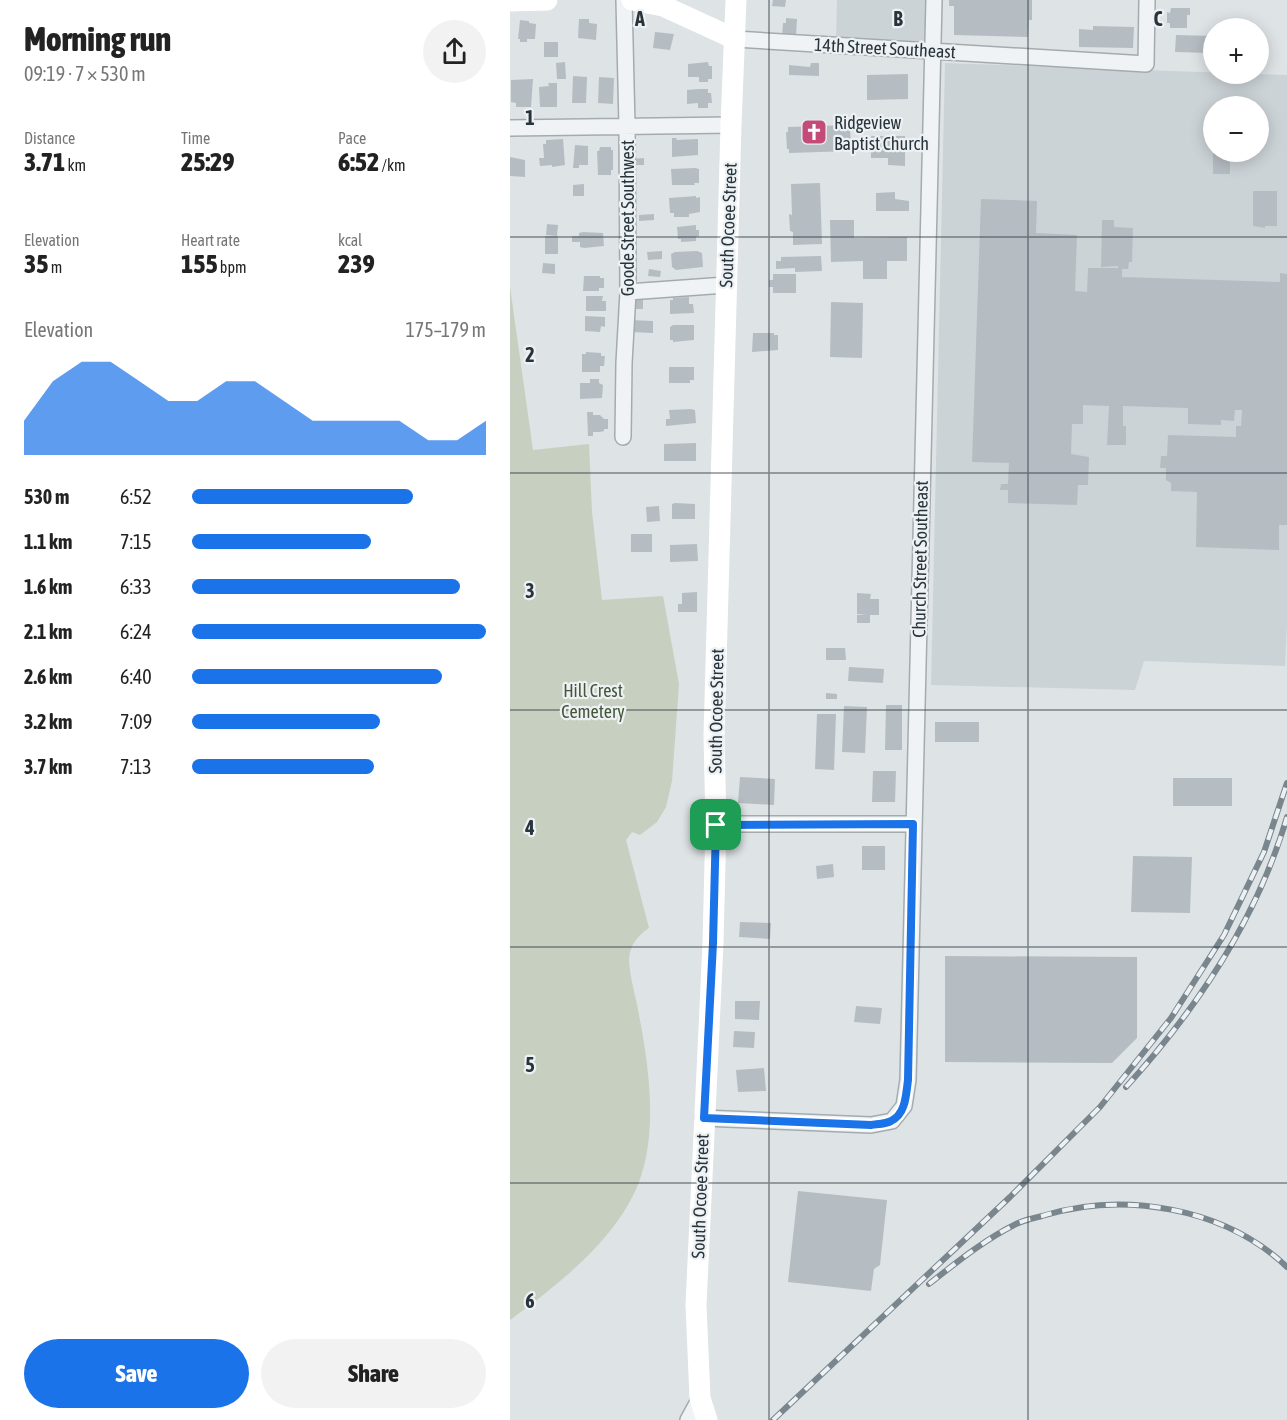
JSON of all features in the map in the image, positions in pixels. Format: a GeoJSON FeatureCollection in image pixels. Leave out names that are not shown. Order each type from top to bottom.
{"type":"FeatureCollection","features":[{"type":"Feature","properties":{"kind":"street"},"geometry":{"type":"LineString","coordinates":[[510,1],[547,0]]}},
{"type":"Feature","properties":{"kind":"street","name":"Goode Street Southwest"},"geometry":{"type":"LineString","coordinates":[[623,437],[628,292],[624,0]]}},
{"type":"Feature","properties":{"kind":"street","name":"14th Street Southeast"},"geometry":{"type":"LineString","coordinates":[[632,0],[663,6],[735,39],[1146,64],[1147,0]]}},
{"type":"Feature","properties":{"kind":"street","name":"South Ocoee Street"},"geometry":{"type":"LineString","coordinates":[[707,1420],[700,1398],[696,1305],[713,943],[716,825],[714,736],[736,0]]}},
{"type":"Feature","properties":{"kind":"street","name":"Church Street Southeast"},"geometry":{"type":"LineString","coordinates":[[704,1118],[871,1125],[892,1121],[904,1106],[908,1080],[934,0]]}},
{"type":"Feature","properties":{"kind":"street"},"geometry":{"type":"LineString","coordinates":[[510,128],[731,125]]}},
{"type":"Feature","properties":{"kind":"street"},"geometry":{"type":"LineString","coordinates":[[628,292],[726,285]]}},
{"type":"Feature","properties":{"kind":"street"},"geometry":{"type":"LineString","coordinates":[[716,825],[913,824]]}},
{"type":"Feature","properties":{"kind":"street"},"geometry":{"type":"LineString","coordinates":[[688,1420],[700,1398]]}},
{"type":"Feature","properties":{"kind":"shaded area"},"geometry":{"type":"Polygon","coordinates":[[[837,0],[927,0],[925,43],[836,39],[837,0]]]}},
{"type":"Feature","properties":{"kind":"shaded area"},"geometry":{"type":"Polygon","coordinates":[[[945,63],[1203,72],[1203,84],[1269,84],[1269,74],[1287,75],[1287,625],[1285,666],[1144,661],[1135,690],[931,685],[945,63]]]}},
{"type":"Feature","properties":{"kind":"green space","name":"Hill Crest Cemetery"},"geometry":{"type":"Polygon","coordinates":[[[510,287],[533,450],[589,444],[592,512],[602,600],[663,596],[679,684],[672,781],[666,807],[657,822],[640,835],[632,832],[626,840],[649,928],[635,942],[630,951],[629,961],[643,1035],[650,1099],[645,1162],[629,1203],[601,1241],[566,1276],[510,1320],[510,287]]]}},
{"type":"Feature","properties":{"kind":"building"},"geometry":{"type":"Polygon","coordinates":[[[773,0],[786,0],[785,7],[772,6],[773,0]]]}},
{"type":"Feature","properties":{"kind":"building"},"geometry":{"type":"Polygon","coordinates":[[[949,0],[1032,0],[1032,20],[1029,20],[1028,37],[954,35],[954,6],[949,6],[949,0]]]}},
{"type":"Feature","properties":{"kind":"building"},"geometry":{"type":"Polygon","coordinates":[[[1171,8],[1190,8],[1190,15],[1187,15],[1187,28],[1170,28],[1170,23],[1167,23],[1167,12],[1170,13],[1171,8]]]}},
{"type":"Feature","properties":{"kind":"building"},"geometry":{"type":"Polygon","coordinates":[[[786,18],[797,19],[796,36],[782,35],[786,18]]]}},
{"type":"Feature","properties":{"kind":"building"},"geometry":{"type":"Polygon","coordinates":[[[579,19],[589,19],[589,23],[597,24],[596,40],[578,38],[579,19]]]}},
{"type":"Feature","properties":{"kind":"building"},"geometry":{"type":"Polygon","coordinates":[[[520,20],[536,24],[535,39],[520,42],[518,39],[520,20]]]}},
{"type":"Feature","properties":{"kind":"building"},"geometry":{"type":"Polygon","coordinates":[[[1093,26],[1134,27],[1133,48],[1079,47],[1079,29],[1093,30],[1093,26]]]}},
{"type":"Feature","properties":{"kind":"building"},"geometry":{"type":"Polygon","coordinates":[[[655,32],[674,34],[670,50],[653,48],[655,32]]]}},
{"type":"Feature","properties":{"kind":"building"},"geometry":{"type":"Polygon","coordinates":[[[1176,35],[1203,36],[1203,53],[1175,52],[1176,35]]]}},
{"type":"Feature","properties":{"kind":"building"},"geometry":{"type":"Polygon","coordinates":[[[544,42],[558,42],[558,57],[544,57],[544,42]]]}},
{"type":"Feature","properties":{"kind":"building"},"geometry":{"type":"Polygon","coordinates":[[[565,62],[566,79],[557,79],[556,63],[565,62]]]}},
{"type":"Feature","properties":{"kind":"building"},"geometry":{"type":"Polygon","coordinates":[[[708,62],[709,66],[712,66],[712,79],[708,79],[708,82],[699,82],[699,77],[688,77],[688,64],[708,62]]]}},
{"type":"Feature","properties":{"kind":"building"},"geometry":{"type":"Polygon","coordinates":[[[811,63],[819,63],[819,76],[789,75],[789,65],[810,67],[811,63]]]}},
{"type":"Feature","properties":{"kind":"building"},"geometry":{"type":"Polygon","coordinates":[[[908,74],[908,99],[867,100],[867,75],[908,74]]]}},
{"type":"Feature","properties":{"kind":"building"},"geometry":{"type":"Polygon","coordinates":[[[573,76],[587,77],[586,103],[572,103],[573,76]]]}},
{"type":"Feature","properties":{"kind":"building"},"geometry":{"type":"Polygon","coordinates":[[[599,77],[614,78],[613,104],[598,103],[599,77]]]}},
{"type":"Feature","properties":{"kind":"building"},"geometry":{"type":"Polygon","coordinates":[[[533,79],[531,107],[516,107],[516,103],[511,102],[511,80],[533,79]]]}},
{"type":"Feature","properties":{"kind":"building"},"geometry":{"type":"Polygon","coordinates":[[[548,83],[557,83],[557,107],[540,107],[539,87],[549,86],[548,83]]]}},
{"type":"Feature","properties":{"kind":"building"},"geometry":{"type":"Polygon","coordinates":[[[708,89],[712,103],[708,103],[708,108],[698,108],[698,103],[687,104],[687,90],[708,89]]]}},
{"type":"Feature","properties":{"kind":"building"},"geometry":{"type":"Polygon","coordinates":[[[850,125],[851,151],[789,153],[787,149],[788,127],[850,125]]]}},
{"type":"Feature","properties":{"kind":"building"},"geometry":{"type":"Polygon","coordinates":[[[871,136],[905,136],[905,166],[888,165],[888,158],[871,158],[871,136]]]}},
{"type":"Feature","properties":{"kind":"building"},"geometry":{"type":"Polygon","coordinates":[[[672,138],[677,138],[676,140],[698,139],[698,155],[672,157],[672,138]]]}},
{"type":"Feature","properties":{"kind":"building"},"geometry":{"type":"Polygon","coordinates":[[[563,139],[565,165],[540,166],[539,158],[544,158],[543,144],[546,144],[546,140],[563,139]]]}},
{"type":"Feature","properties":{"kind":"building"},"geometry":{"type":"Polygon","coordinates":[[[575,145],[588,146],[588,165],[573,168],[575,145]]]}},
{"type":"Feature","properties":{"kind":"building"},"geometry":{"type":"Polygon","coordinates":[[[600,147],[611,147],[613,150],[611,175],[598,175],[597,151],[600,147]]]}},
{"type":"Feature","properties":{"kind":"building"},"geometry":{"type":"Polygon","coordinates":[[[510,157],[525,160],[525,177],[510,176],[510,157]]]}},
{"type":"Feature","properties":{"kind":"building"},"geometry":{"type":"Polygon","coordinates":[[[644,158],[644,165],[633,165],[632,159],[644,158]]]}},
{"type":"Feature","properties":{"kind":"building"},"geometry":{"type":"Polygon","coordinates":[[[1213,162],[1230,162],[1230,174],[1213,174],[1213,162]]]}},
{"type":"Feature","properties":{"kind":"building"},"geometry":{"type":"Polygon","coordinates":[[[671,169],[699,169],[699,183],[672,185],[671,169]]]}},
{"type":"Feature","properties":{"kind":"building"},"geometry":{"type":"Polygon","coordinates":[[[820,183],[822,244],[793,245],[789,214],[792,215],[791,184],[820,183]]]}},
{"type":"Feature","properties":{"kind":"building"},"geometry":{"type":"Polygon","coordinates":[[[584,184],[584,196],[573,196],[573,185],[584,184]]]}},
{"type":"Feature","properties":{"kind":"building"},"geometry":{"type":"Polygon","coordinates":[[[1253,191],[1277,191],[1277,226],[1265,226],[1265,228],[1253,226],[1253,191]]]}},
{"type":"Feature","properties":{"kind":"building"},"geometry":{"type":"Polygon","coordinates":[[[895,192],[895,199],[909,201],[909,211],[876,211],[876,193],[895,192]]]}},
{"type":"Feature","properties":{"kind":"building"},"geometry":{"type":"Polygon","coordinates":[[[696,196],[696,198],[700,197],[700,212],[689,214],[689,217],[674,217],[674,213],[670,213],[669,198],[696,196]]]}},
{"type":"Feature","properties":{"kind":"building"},"geometry":{"type":"Polygon","coordinates":[[[981,199],[1037,201],[1036,233],[1077,235],[1075,291],[1087,292],[1088,268],[1118,268],[1118,266],[1101,267],[1102,220],[1114,220],[1114,227],[1133,228],[1132,262],[1129,262],[1128,269],[1122,269],[1122,277],[1280,282],[1280,273],[1287,274],[1287,525],[1279,525],[1279,550],[1196,547],[1197,492],[1171,491],[1171,483],[1166,480],[1166,468],[1160,468],[1161,456],[1167,456],[1168,435],[1236,437],[1236,426],[1241,426],[1242,410],[1235,410],[1234,421],[1221,420],[1221,425],[1188,424],[1188,408],[1123,406],[1126,445],[1107,445],[1109,406],[1083,405],[1083,424],[1072,424],[1071,454],[1089,457],[1088,485],[1078,485],[1077,505],[1008,503],[1008,490],[1000,490],[1001,484],[1008,484],[1009,463],[972,462],[981,199]]]}},
{"type":"Feature","properties":{"kind":"building"},"geometry":{"type":"Polygon","coordinates":[[[654,214],[654,220],[639,221],[639,215],[654,214]]]}},
{"type":"Feature","properties":{"kind":"building"},"geometry":{"type":"Polygon","coordinates":[[[830,220],[854,220],[854,238],[907,237],[907,261],[887,261],[887,279],[863,279],[863,261],[831,262],[830,220]]]}},
{"type":"Feature","properties":{"kind":"building"},"geometry":{"type":"Polygon","coordinates":[[[547,224],[558,225],[557,236],[546,235],[547,224]]]}},
{"type":"Feature","properties":{"kind":"building"},"geometry":{"type":"Polygon","coordinates":[[[696,225],[699,236],[696,237],[696,241],[681,242],[681,239],[678,239],[677,227],[696,225]]]}},
{"type":"Feature","properties":{"kind":"building"},"geometry":{"type":"Polygon","coordinates":[[[579,233],[603,233],[604,246],[584,248],[580,247],[580,242],[572,242],[572,236],[579,236],[579,233]]]}},
{"type":"Feature","properties":{"kind":"building"},"geometry":{"type":"Polygon","coordinates":[[[545,236],[558,236],[558,254],[545,254],[545,236]]]}},
{"type":"Feature","properties":{"kind":"building"},"geometry":{"type":"Polygon","coordinates":[[[662,251],[662,259],[648,260],[647,252],[662,251]]]}},
{"type":"Feature","properties":{"kind":"building"},"geometry":{"type":"Polygon","coordinates":[[[697,251],[702,253],[703,267],[676,270],[672,267],[671,254],[697,251]]]}},
{"type":"Feature","properties":{"kind":"building"},"geometry":{"type":"Polygon","coordinates":[[[821,256],[822,271],[795,272],[795,268],[776,269],[776,261],[781,261],[781,257],[821,256]]]}},
{"type":"Feature","properties":{"kind":"building"},"geometry":{"type":"Polygon","coordinates":[[[543,263],[555,264],[555,274],[542,273],[543,263]]]}},
{"type":"Feature","properties":{"kind":"building"},"geometry":{"type":"Polygon","coordinates":[[[649,269],[661,271],[660,277],[648,276],[649,269]]]}},
{"type":"Feature","properties":{"kind":"building"},"geometry":{"type":"Polygon","coordinates":[[[773,274],[796,274],[796,293],[773,293],[773,287],[769,287],[769,280],[773,280],[773,274]]]}},
{"type":"Feature","properties":{"kind":"building"},"geometry":{"type":"Polygon","coordinates":[[[584,276],[604,278],[604,288],[599,288],[599,291],[583,291],[584,276]]]}},
{"type":"Feature","properties":{"kind":"building"},"geometry":{"type":"Polygon","coordinates":[[[586,296],[603,296],[602,301],[606,301],[606,311],[586,311],[586,296]]]}},
{"type":"Feature","properties":{"kind":"building"},"geometry":{"type":"Polygon","coordinates":[[[633,297],[643,297],[643,309],[633,309],[633,297]]]}},
{"type":"Feature","properties":{"kind":"building"},"geometry":{"type":"Polygon","coordinates":[[[689,297],[689,304],[693,304],[694,313],[670,314],[670,300],[689,297]]]}},
{"type":"Feature","properties":{"kind":"building"},"geometry":{"type":"Polygon","coordinates":[[[831,302],[863,303],[862,358],[830,357],[831,302]]]}},
{"type":"Feature","properties":{"kind":"building"},"geometry":{"type":"Polygon","coordinates":[[[585,316],[605,317],[605,327],[601,326],[600,332],[585,331],[585,316]]]}},
{"type":"Feature","properties":{"kind":"building"},"geometry":{"type":"Polygon","coordinates":[[[630,320],[653,321],[653,333],[630,332],[630,320]]]}},
{"type":"Feature","properties":{"kind":"building"},"geometry":{"type":"Polygon","coordinates":[[[694,325],[694,340],[673,342],[670,340],[670,327],[694,325]]]}},
{"type":"Feature","properties":{"kind":"building"},"geometry":{"type":"Polygon","coordinates":[[[753,333],[778,335],[778,350],[752,352],[753,333]]]}},
{"type":"Feature","properties":{"kind":"building"},"geometry":{"type":"Polygon","coordinates":[[[601,353],[601,356],[605,356],[604,366],[600,366],[600,372],[582,372],[582,354],[601,353]]]}},
{"type":"Feature","properties":{"kind":"building"},"geometry":{"type":"Polygon","coordinates":[[[669,367],[694,367],[694,380],[690,380],[690,383],[669,383],[669,367]]]}},
{"type":"Feature","properties":{"kind":"building"},"geometry":{"type":"Polygon","coordinates":[[[590,379],[599,379],[599,383],[603,385],[602,398],[580,399],[580,383],[590,383],[590,379]]]}},
{"type":"Feature","properties":{"kind":"building"},"geometry":{"type":"Polygon","coordinates":[[[669,410],[695,410],[696,423],[666,426],[666,419],[670,419],[669,410]]]}},
{"type":"Feature","properties":{"kind":"building"},"geometry":{"type":"Polygon","coordinates":[[[587,412],[593,412],[593,415],[600,415],[608,419],[608,429],[593,432],[593,436],[588,436],[587,412]]]}},
{"type":"Feature","properties":{"kind":"building"},"geometry":{"type":"Polygon","coordinates":[[[696,443],[696,461],[664,461],[664,444],[696,443]]]}},
{"type":"Feature","properties":{"kind":"building"},"geometry":{"type":"Polygon","coordinates":[[[672,504],[695,504],[695,519],[672,519],[672,504]]]}},
{"type":"Feature","properties":{"kind":"building"},"geometry":{"type":"Polygon","coordinates":[[[659,506],[660,521],[647,522],[646,507],[659,506]]]}},
{"type":"Feature","properties":{"kind":"building"},"geometry":{"type":"Polygon","coordinates":[[[631,534],[652,534],[652,552],[631,552],[631,534]]]}},
{"type":"Feature","properties":{"kind":"building"},"geometry":{"type":"Polygon","coordinates":[[[697,544],[698,561],[670,562],[670,545],[697,544]]]}},
{"type":"Feature","properties":{"kind":"building"},"geometry":{"type":"Polygon","coordinates":[[[697,592],[697,612],[678,612],[678,604],[682,604],[682,593],[697,592]]]}},
{"type":"Feature","properties":{"kind":"building"},"geometry":{"type":"Polygon","coordinates":[[[857,593],[871,594],[870,599],[879,599],[879,615],[870,615],[870,623],[857,623],[857,615],[866,615],[857,614],[857,593]]]}},
{"type":"Feature","properties":{"kind":"building"},"geometry":{"type":"Polygon","coordinates":[[[826,648],[845,648],[846,660],[826,660],[826,648]]]}},
{"type":"Feature","properties":{"kind":"building"},"geometry":{"type":"Polygon","coordinates":[[[849,667],[884,669],[883,683],[848,681],[849,667]]]}},
{"type":"Feature","properties":{"kind":"building"},"geometry":{"type":"Polygon","coordinates":[[[826,693],[837,694],[837,699],[826,699],[826,693]]]}},
{"type":"Feature","properties":{"kind":"building"},"geometry":{"type":"Polygon","coordinates":[[[886,705],[902,705],[902,750],[885,750],[886,705]]]}},
{"type":"Feature","properties":{"kind":"building"},"geometry":{"type":"Polygon","coordinates":[[[844,706],[867,707],[865,753],[842,752],[844,706]]]}},
{"type":"Feature","properties":{"kind":"building"},"geometry":{"type":"Polygon","coordinates":[[[817,714],[836,714],[834,770],[815,769],[817,714]]]}},
{"type":"Feature","properties":{"kind":"building"},"geometry":{"type":"Polygon","coordinates":[[[935,722],[979,722],[979,742],[935,742],[935,722]]]}},
{"type":"Feature","properties":{"kind":"building"},"geometry":{"type":"Polygon","coordinates":[[[873,771],[896,771],[895,802],[872,802],[873,771]]]}},
{"type":"Feature","properties":{"kind":"building"},"geometry":{"type":"Polygon","coordinates":[[[740,777],[775,779],[774,805],[738,803],[740,777]]]}},
{"type":"Feature","properties":{"kind":"building"},"geometry":{"type":"Polygon","coordinates":[[[1173,778],[1232,778],[1232,806],[1173,806],[1173,778]]]}},
{"type":"Feature","properties":{"kind":"building"},"geometry":{"type":"Polygon","coordinates":[[[862,846],[885,846],[885,870],[862,870],[862,846]]]}},
{"type":"Feature","properties":{"kind":"building"},"geometry":{"type":"Polygon","coordinates":[[[1133,856],[1192,857],[1190,913],[1131,912],[1133,856]]]}},
{"type":"Feature","properties":{"kind":"building"},"geometry":{"type":"Polygon","coordinates":[[[833,864],[834,877],[817,879],[816,866],[833,864]]]}},
{"type":"Feature","properties":{"kind":"building"},"geometry":{"type":"Polygon","coordinates":[[[740,922],[771,923],[770,939],[739,937],[740,922]]]}},
{"type":"Feature","properties":{"kind":"building"},"geometry":{"type":"Polygon","coordinates":[[[945,956],[1137,957],[1137,1038],[1112,1063],[945,1062],[945,956]]]}},
{"type":"Feature","properties":{"kind":"building"},"geometry":{"type":"Polygon","coordinates":[[[735,1001],[760,1001],[759,1020],[735,1019],[735,1001]]]}},
{"type":"Feature","properties":{"kind":"building"},"geometry":{"type":"Polygon","coordinates":[[[856,1006],[882,1008],[880,1024],[854,1022],[856,1006]]]}},
{"type":"Feature","properties":{"kind":"building"},"geometry":{"type":"Polygon","coordinates":[[[734,1031],[755,1032],[754,1048],[733,1047],[734,1031]]]}},
{"type":"Feature","properties":{"kind":"building"},"geometry":{"type":"Polygon","coordinates":[[[764,1068],[766,1091],[738,1092],[736,1070],[764,1068]]]}},
{"type":"Feature","properties":{"kind":"building"},"geometry":{"type":"Polygon","coordinates":[[[798,1191],[887,1200],[880,1265],[874,1269],[871,1291],[788,1282],[798,1191]]]}},
{"type":"Feature","properties":{"kind":"railway"},"geometry":{"type":"LineString","coordinates":[[773,1420],[1010,1197],[1100,1107],[1171,1018],[1224,935],[1264,852],[1287,783]]}},
{"type":"Feature","properties":{"kind":"railway"},"geometry":{"type":"LineString","coordinates":[[1126,1087],[1177,1026],[1222,961],[1259,891],[1287,817]]}},
{"type":"Feature","properties":{"kind":"railway"},"geometry":{"type":"LineString","coordinates":[[929,1284],[982,1244],[1019,1223],[1073,1209],[1106,1205],[1139,1205],[1203,1218],[1234,1230],[1262,1247],[1287,1267]]}},
{"type":"Feature","properties":{"kind":"place","name":"Ridgeview Baptist Church"},"geometry":{"type":"Point","coordinates":[814,132]}},
{"type":"Feature","properties":{"kind":"route"},"geometry":{"type":"LineString","coordinates":[[913,824],[908,1080],[904,1106],[892,1121],[871,1125],[704,1118],[713,943],[716,825],[913,824]]}}]}
